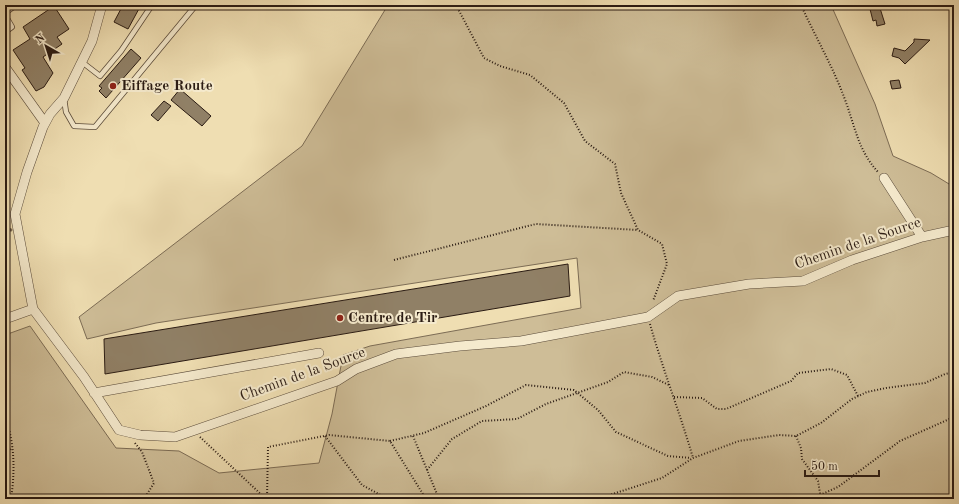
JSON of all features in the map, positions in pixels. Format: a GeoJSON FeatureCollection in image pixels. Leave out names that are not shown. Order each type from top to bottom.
{"type":"FeatureCollection","features":[{"type":"Feature","properties":{"kind":"street"},"geometry":{"type":"LineString","coordinates":[[102,5],[92,41],[82,62],[64,98],[50,114],[45,124],[27,172],[15,214],[33,309],[119,430],[125,431]]}},
{"type":"Feature","properties":{"kind":"street"},"geometry":{"type":"LineString","coordinates":[[5,67],[8,81],[45,124]]}},
{"type":"Feature","properties":{"kind":"street"},"geometry":{"type":"LineString","coordinates":[[884,178],[922,237]]}},
{"type":"Feature","properties":{"kind":"street","name":"Chemin de la Source"},"geometry":{"type":"LineString","coordinates":[[125,431],[157,437],[175,437],[337,381],[356,370],[396,354],[521,341],[648,317],[678,296],[749,284],[803,280],[852,260],[922,237],[954,230]]}},
{"type":"Feature","properties":{"kind":"street"},"geometry":{"type":"LineString","coordinates":[[5,319],[33,309]]}},
{"type":"Feature","properties":{"kind":"street"},"geometry":{"type":"LineString","coordinates":[[94,393],[319,353]]}},
{"type":"Feature","properties":{"kind":"lane"},"geometry":{"type":"LineString","coordinates":[[5,32],[12,27],[5,14],[16,5]]}},
{"type":"Feature","properties":{"kind":"lane"},"geometry":{"type":"LineString","coordinates":[[82,62],[100,76],[121,51],[152,5]]}},
{"type":"Feature","properties":{"kind":"lane"},"geometry":{"type":"LineString","coordinates":[[64,98],[66,112],[74,126],[95,127],[196,5]]}},
{"type":"Feature","properties":{"kind":"path"},"geometry":{"type":"LineString","coordinates":[[456,5],[484,58],[500,66],[530,75],[564,103],[585,141],[615,164],[621,193],[638,230]]}},
{"type":"Feature","properties":{"kind":"path"},"geometry":{"type":"LineString","coordinates":[[801,5],[827,56],[844,97],[866,159],[884,178]]}},
{"type":"Feature","properties":{"kind":"path"},"geometry":{"type":"LineString","coordinates":[[394,260],[536,224],[638,230],[662,244],[667,264],[648,317],[669,385],[682,418],[693,458]]}},
{"type":"Feature","properties":{"kind":"path"},"geometry":{"type":"LineString","coordinates":[[674,397],[702,398],[717,409],[726,409],[791,381],[798,373],[831,369],[847,375],[858,396]]}},
{"type":"Feature","properties":{"kind":"path"},"geometry":{"type":"LineString","coordinates":[[427,470],[452,439],[482,421],[517,419],[546,404],[579,394],[608,382],[624,372],[652,377],[669,385]]}},
{"type":"Feature","properties":{"kind":"path"},"geometry":{"type":"LineString","coordinates":[[597,499],[662,478],[693,458],[739,441],[779,435],[796,436],[821,423],[858,396],[886,388],[925,383],[945,374],[954,372]]}},
{"type":"Feature","properties":{"kind":"path"},"geometry":{"type":"LineString","coordinates":[[267,499],[268,447],[329,435],[390,441],[413,436],[424,433],[486,406],[526,385],[574,390],[598,410],[616,432],[668,456],[693,458]]}},
{"type":"Feature","properties":{"kind":"path"},"geometry":{"type":"LineString","coordinates":[[820,495],[838,487],[900,442],[954,417]]}},
{"type":"Feature","properties":{"kind":"path"},"geometry":{"type":"LineString","coordinates":[[5,418],[12,433],[14,480],[11,499]]}},
{"type":"Feature","properties":{"kind":"path"},"geometry":{"type":"LineString","coordinates":[[192,430],[267,499]]}},
{"type":"Feature","properties":{"kind":"path"},"geometry":{"type":"LineString","coordinates":[[125,431],[142,452],[154,483],[144,499]]}},
{"type":"Feature","properties":{"kind":"path"},"geometry":{"type":"LineString","coordinates":[[325,436],[362,485],[388,499]]}},
{"type":"Feature","properties":{"kind":"path"},"geometry":{"type":"LineString","coordinates":[[413,436],[439,499]]}},
{"type":"Feature","properties":{"kind":"path"},"geometry":{"type":"LineString","coordinates":[[796,436],[801,448],[802,459],[818,481],[821,499]]}},
{"type":"Feature","properties":{"kind":"path"},"geometry":{"type":"LineString","coordinates":[[390,441],[426,499]]}},
{"type":"Feature","properties":{"kind":"path"},"geometry":{"type":"LineString","coordinates":[[5,457],[12,447]]}},
{"type":"Feature","properties":{"kind":"shaded area"},"geometry":{"type":"Polygon","coordinates":[[[388,5],[831,5],[875,104],[893,156],[931,173],[954,187],[954,499],[5,499],[5,335],[30,326],[116,448],[179,451],[219,473],[319,463],[332,414],[343,355],[370,346],[581,308],[577,258],[156,323],[87,339],[79,317],[302,146],[388,5]]]}},
{"type":"Feature","properties":{"kind":"building"},"geometry":{"type":"Polygon","coordinates":[[[123,5],[141,5],[128,29],[114,22],[123,5]]]}},
{"type":"Feature","properties":{"kind":"building"},"geometry":{"type":"Polygon","coordinates":[[[869,5],[879,5],[885,24],[877,26],[876,20],[873,21],[869,5]]]}},
{"type":"Feature","properties":{"kind":"building"},"geometry":{"type":"Polygon","coordinates":[[[54,6],[69,29],[57,37],[62,44],[43,57],[53,73],[44,87],[36,91],[22,70],[25,68],[13,50],[30,39],[23,27],[54,6]]]}},
{"type":"Feature","properties":{"kind":"building"},"geometry":{"type":"Polygon","coordinates":[[[914,39],[930,40],[905,64],[899,58],[892,56],[894,48],[905,51],[914,42],[914,39]]]}},
{"type":"Feature","properties":{"kind":"building"},"geometry":{"type":"Polygon","coordinates":[[[131,49],[141,58],[106,98],[99,91],[102,88],[99,86],[131,49]]]}},
{"type":"Feature","properties":{"kind":"building"},"geometry":{"type":"Polygon","coordinates":[[[899,80],[901,88],[892,89],[890,81],[899,80]]]}},
{"type":"Feature","properties":{"kind":"building"},"geometry":{"type":"Polygon","coordinates":[[[180,89],[211,116],[202,126],[171,100],[180,89]]]}},
{"type":"Feature","properties":{"kind":"building"},"geometry":{"type":"Polygon","coordinates":[[[164,101],[171,106],[158,121],[151,115],[164,101]]]}},
{"type":"Feature","properties":{"kind":"building","name":"Centre de Tir"},"geometry":{"type":"Polygon","coordinates":[[[568,264],[570,296],[105,374],[104,339],[568,264]]]}},
{"type":"Feature","properties":{"kind":"waterway"},"geometry":{"type":"LineString","coordinates":[[5,228],[11,230]]}},
{"type":"Feature","properties":{"kind":"place","name":"Eiffage Route"},"geometry":{"type":"Point","coordinates":[113,86]}},
{"type":"Feature","properties":{"kind":"place","name":"Centre de Tir"},"geometry":{"type":"Point","coordinates":[340,318]}}]}
